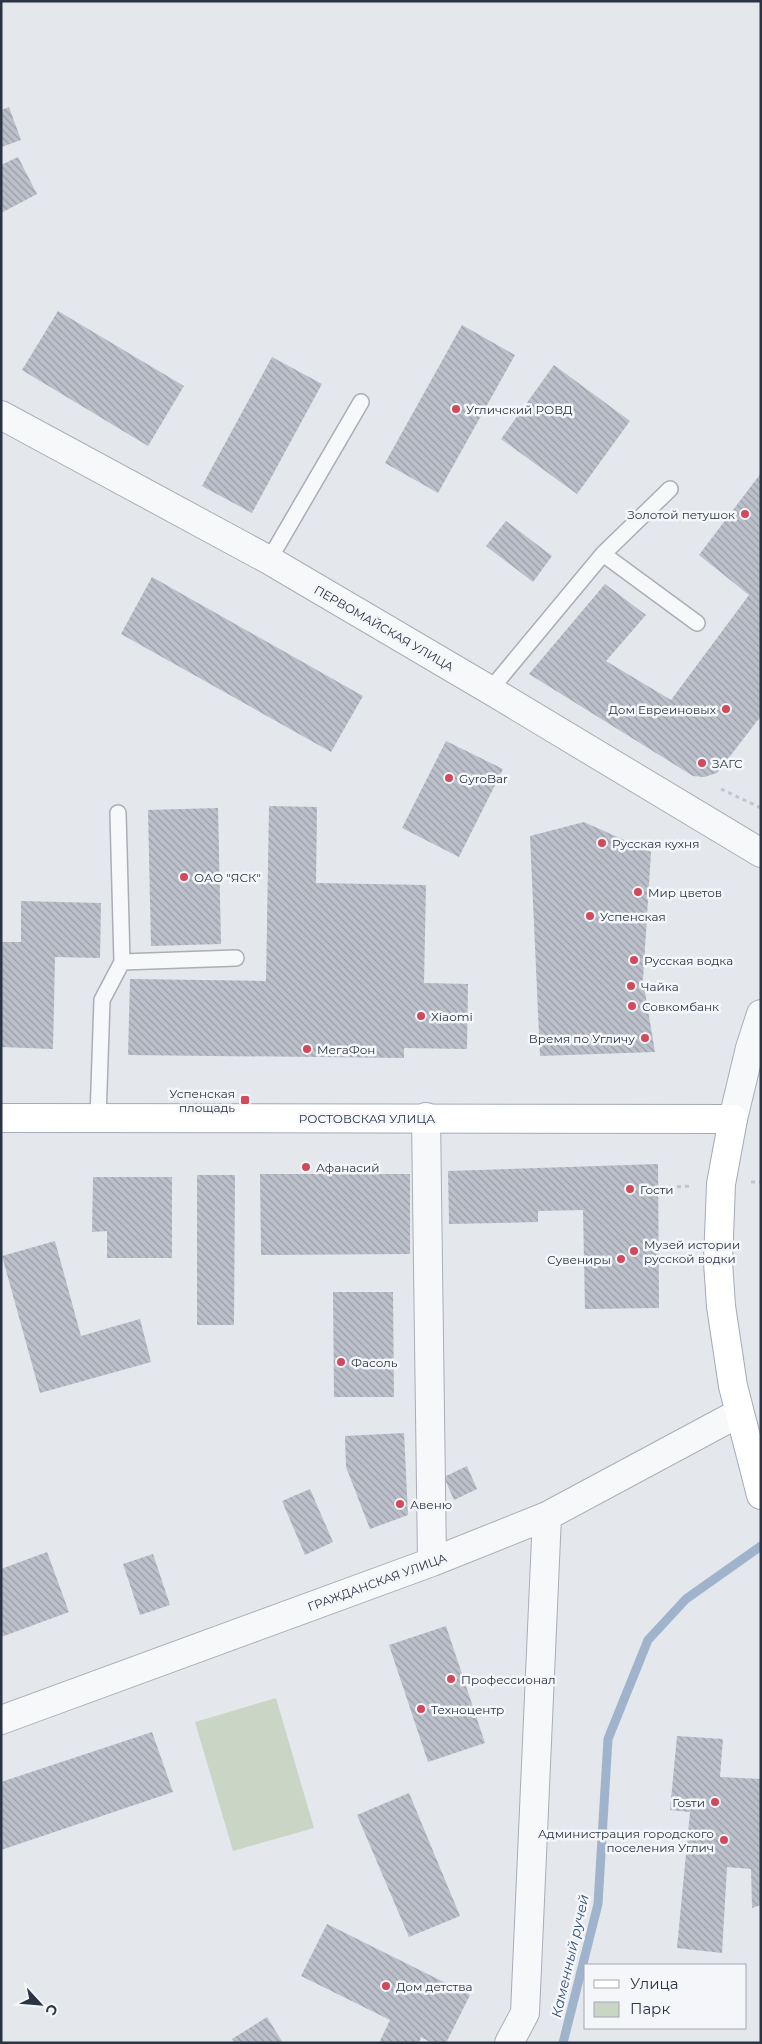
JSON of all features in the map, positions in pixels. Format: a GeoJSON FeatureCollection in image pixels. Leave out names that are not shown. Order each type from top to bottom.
{"type":"FeatureCollection","features":[{"type":"Feature","properties":{"kind":"main road","name":"РОСТОВСКАЯ УЛИЦА"},"geometry":{"type":"LineString","coordinates":[[1,1118],[733,1119]]}},
{"type":"Feature","properties":{"kind":"main road"},"geometry":{"type":"LineString","coordinates":[[733,1119],[721,1184],[718,1262],[721,1306],[739,1413],[759,1490]]}},
{"type":"Feature","properties":{"kind":"street","name":"ПЕРВОМАЙСКАЯ УЛИЦА"},"geometry":{"type":"LineString","coordinates":[[1,415],[269,560],[761,853]]}},
{"type":"Feature","properties":{"kind":"street"},"geometry":{"type":"LineString","coordinates":[[733,1119],[750,1048],[761,1014]]}},
{"type":"Feature","properties":{"kind":"street"},"geometry":{"type":"LineString","coordinates":[[426,1118],[432,1562]]}},
{"type":"Feature","properties":{"kind":"street","name":"ГРАЖДАНСКАЯ УЛИЦА"},"geometry":{"type":"LineString","coordinates":[[1,1720],[432,1562],[548,1516],[739,1413]]}},
{"type":"Feature","properties":{"kind":"street"},"geometry":{"type":"LineString","coordinates":[[509,2043],[525,2013],[548,1516]]}},
{"type":"Feature","properties":{"kind":"lane"},"geometry":{"type":"LineString","coordinates":[[269,560],[361,402]]}},
{"type":"Feature","properties":{"kind":"lane"},"geometry":{"type":"LineString","coordinates":[[490,690],[603,554],[670,488]]}},
{"type":"Feature","properties":{"kind":"lane"},"geometry":{"type":"LineString","coordinates":[[603,554],[697,623]]}},
{"type":"Feature","properties":{"kind":"lane"},"geometry":{"type":"LineString","coordinates":[[98,1118],[102,1000],[122,962],[118,814]]}},
{"type":"Feature","properties":{"kind":"lane"},"geometry":{"type":"LineString","coordinates":[[122,962],[236,958]]}},
{"type":"Feature","properties":{"kind":"path"},"geometry":{"type":"LineString","coordinates":[[721,789],[761,808]]}},
{"type":"Feature","properties":{"kind":"green space"},"geometry":{"type":"Polygon","coordinates":[[[276,1698],[314,1828],[233,1851],[195,1722],[276,1698]]]}},
{"type":"Feature","properties":{"kind":"building"},"geometry":{"type":"Polygon","coordinates":[[[9,107],[21,140],[1,147],[1,110],[9,107]]]}},
{"type":"Feature","properties":{"kind":"building"},"geometry":{"type":"Polygon","coordinates":[[[18,157],[37,194],[1,213],[1,165],[18,157]]]}},
{"type":"Feature","properties":{"kind":"building"},"geometry":{"type":"Polygon","coordinates":[[[58,311],[184,386],[148,446],[22,370],[58,311]]]}},
{"type":"Feature","properties":{"kind":"building"},"geometry":{"type":"Polygon","coordinates":[[[462,325],[515,355],[438,493],[385,463],[462,325]]]}},
{"type":"Feature","properties":{"kind":"building"},"geometry":{"type":"Polygon","coordinates":[[[272,357],[322,384],[252,513],[202,486],[272,357]]]}},
{"type":"Feature","properties":{"kind":"building"},"geometry":{"type":"Polygon","coordinates":[[[554,365],[630,421],[577,494],[501,439],[554,365]]]}},
{"type":"Feature","properties":{"kind":"building"},"geometry":{"type":"Polygon","coordinates":[[[761,473],[761,716],[717,773],[704,777],[693,776],[529,674],[605,584],[646,615],[606,661],[671,700],[749,595],[699,555],[761,473]]]}},
{"type":"Feature","properties":{"kind":"building"},"geometry":{"type":"Polygon","coordinates":[[[506,521],[552,556],[533,582],[486,546],[506,521]]]}},
{"type":"Feature","properties":{"kind":"building"},"geometry":{"type":"Polygon","coordinates":[[[152,577],[363,696],[331,752],[121,634],[152,577]]]}},
{"type":"Feature","properties":{"kind":"building"},"geometry":{"type":"Polygon","coordinates":[[[446,741],[503,769],[459,857],[402,828],[446,741]]]}},
{"type":"Feature","properties":{"kind":"building"},"geometry":{"type":"Polygon","coordinates":[[[269,806],[317,807],[316,883],[426,885],[424,983],[468,984],[467,1049],[404,1048],[404,1058],[128,1055],[130,979],[266,981],[269,806]]]}},
{"type":"Feature","properties":{"kind":"building","name":"ОАО \"ЯСК\""},"geometry":{"type":"Polygon","coordinates":[[[218,808],[221,944],[151,946],[148,810],[218,808]]]}},
{"type":"Feature","properties":{"kind":"building","name":"Успенская"},"geometry":{"type":"Polygon","coordinates":[[[584,822],[651,852],[643,980],[655,1052],[540,1056],[530,836],[584,822]]]}},
{"type":"Feature","properties":{"kind":"building"},"geometry":{"type":"Polygon","coordinates":[[[21,901],[101,903],[100,958],[55,957],[53,1049],[1,1047],[1,942],[21,942],[21,901]]]}},
{"type":"Feature","properties":{"kind":"building","name":"Сувениры"},"geometry":{"type":"Polygon","coordinates":[[[658,1164],[659,1308],[585,1309],[583,1210],[538,1211],[538,1222],[449,1224],[448,1171],[658,1164]]]}},
{"type":"Feature","properties":{"kind":"building"},"geometry":{"type":"Polygon","coordinates":[[[260,1174],[410,1174],[410,1254],[261,1255],[260,1174]]]}},
{"type":"Feature","properties":{"kind":"building"},"geometry":{"type":"Polygon","coordinates":[[[197,1175],[235,1175],[234,1325],[197,1325],[197,1175]]]}},
{"type":"Feature","properties":{"kind":"building"},"geometry":{"type":"Polygon","coordinates":[[[93,1177],[172,1177],[172,1258],[107,1258],[107,1231],[92,1232],[93,1177]]]}},
{"type":"Feature","properties":{"kind":"building"},"geometry":{"type":"Polygon","coordinates":[[[55,1241],[81,1336],[140,1319],[151,1362],[40,1393],[2,1256],[55,1241]]]}},
{"type":"Feature","properties":{"kind":"building"},"geometry":{"type":"Polygon","coordinates":[[[333,1292],[393,1292],[394,1397],[334,1397],[333,1292]]]}},
{"type":"Feature","properties":{"kind":"building"},"geometry":{"type":"Polygon","coordinates":[[[404,1433],[408,1515],[370,1529],[346,1467],[345,1436],[404,1433]]]}},
{"type":"Feature","properties":{"kind":"building"},"geometry":{"type":"Polygon","coordinates":[[[467,1466],[477,1489],[454,1500],[444,1477],[467,1466]]]}},
{"type":"Feature","properties":{"kind":"building"},"geometry":{"type":"Polygon","coordinates":[[[310,1489],[333,1542],[305,1555],[282,1501],[310,1489]]]}},
{"type":"Feature","properties":{"kind":"building"},"geometry":{"type":"Polygon","coordinates":[[[47,1552],[69,1612],[1,1637],[1,1569],[47,1552]]]}},
{"type":"Feature","properties":{"kind":"building"},"geometry":{"type":"Polygon","coordinates":[[[153,1554],[170,1605],[140,1615],[123,1564],[153,1554]]]}},
{"type":"Feature","properties":{"kind":"building"},"geometry":{"type":"Polygon","coordinates":[[[446,1626],[485,1743],[428,1762],[389,1645],[446,1626]]]}},
{"type":"Feature","properties":{"kind":"building"},"geometry":{"type":"Polygon","coordinates":[[[152,1732],[173,1792],[1,1850],[1,1782],[152,1732]]]}},
{"type":"Feature","properties":{"kind":"building","name":"Администрация городского поселения Углич"},"geometry":{"type":"Polygon","coordinates":[[[677,1736],[723,1739],[720,1777],[761,1779],[761,1905],[752,1908],[751,1869],[727,1867],[722,1953],[677,1948],[690,1812],[670,1810],[677,1736]]]}},
{"type":"Feature","properties":{"kind":"building"},"geometry":{"type":"Polygon","coordinates":[[[409,1793],[460,1916],[409,1937],[357,1815],[409,1793]]]}},
{"type":"Feature","properties":{"kind":"building","name":"Дом детства"},"geometry":{"type":"Polygon","coordinates":[[[327,1924],[470,1995],[446,2043],[432,2043],[421,2037],[419,2043],[379,2043],[390,2020],[301,1976],[327,1924]]]}},
{"type":"Feature","properties":{"kind":"building"},"geometry":{"type":"Polygon","coordinates":[[[267,2017],[283,2043],[235,2043],[232,2039],[267,2017]]]}},
{"type":"Feature","properties":{"kind":"waterway","name":"Каменный ручей"},"geometry":{"type":"LineString","coordinates":[[563,2043],[598,1904],[608,1739],[648,1640],[686,1599],[761,1546]]}},
{"type":"Feature","properties":{"kind":"place","name":"Угличский РОВД"},"geometry":{"type":"Point","coordinates":[456,409]}},
{"type":"Feature","properties":{"kind":"place","name":"Золотой петушок"},"geometry":{"type":"Point","coordinates":[745,514]}},
{"type":"Feature","properties":{"kind":"place","name":"Дом Евреиновых"},"geometry":{"type":"Point","coordinates":[726,709]}},
{"type":"Feature","properties":{"kind":"place","name":"ЗАГС"},"geometry":{"type":"Point","coordinates":[702,763]}},
{"type":"Feature","properties":{"kind":"place","name":"GyroBar"},"geometry":{"type":"Point","coordinates":[449,778]}},
{"type":"Feature","properties":{"kind":"place","name":"Русская кухня"},"geometry":{"type":"Point","coordinates":[602,843]}},
{"type":"Feature","properties":{"kind":"place","name":"ОАО \"ЯСК\""},"geometry":{"type":"Point","coordinates":[184,877]}},
{"type":"Feature","properties":{"kind":"place","name":"Мир цветов"},"geometry":{"type":"Point","coordinates":[638,892]}},
{"type":"Feature","properties":{"kind":"place","name":"Успенская"},"geometry":{"type":"Point","coordinates":[590,916]}},
{"type":"Feature","properties":{"kind":"place","name":"Русская водка"},"geometry":{"type":"Point","coordinates":[634,960]}},
{"type":"Feature","properties":{"kind":"place","name":"Чайка"},"geometry":{"type":"Point","coordinates":[631,986]}},
{"type":"Feature","properties":{"kind":"place","name":"Совкомбанк"},"geometry":{"type":"Point","coordinates":[632,1006]}},
{"type":"Feature","properties":{"kind":"place","name":"Xiaomi"},"geometry":{"type":"Point","coordinates":[421,1016]}},
{"type":"Feature","properties":{"kind":"place","name":"Время по Угличу"},"geometry":{"type":"Point","coordinates":[645,1038]}},
{"type":"Feature","properties":{"kind":"place","name":"МегаФон"},"geometry":{"type":"Point","coordinates":[307,1049]}},
{"type":"Feature","properties":{"kind":"place","name":"Успенская площадь"},"geometry":{"type":"Point","coordinates":[245,1100]}},
{"type":"Feature","properties":{"kind":"place","name":"Афанасий"},"geometry":{"type":"Point","coordinates":[306,1167]}},
{"type":"Feature","properties":{"kind":"place","name":"Гости"},"geometry":{"type":"Point","coordinates":[630,1189]}},
{"type":"Feature","properties":{"kind":"place","name":"Музей истории русской водки"},"geometry":{"type":"Point","coordinates":[634,1251]}},
{"type":"Feature","properties":{"kind":"place","name":"Сувениры"},"geometry":{"type":"Point","coordinates":[621,1259]}},
{"type":"Feature","properties":{"kind":"place","name":"Фасоль"},"geometry":{"type":"Point","coordinates":[341,1362]}},
{"type":"Feature","properties":{"kind":"place","name":"Авеню"},"geometry":{"type":"Point","coordinates":[400,1504]}},
{"type":"Feature","properties":{"kind":"place","name":"Профессионал"},"geometry":{"type":"Point","coordinates":[451,1679]}},
{"type":"Feature","properties":{"kind":"place","name":"Техноцентр"},"geometry":{"type":"Point","coordinates":[421,1709]}},
{"type":"Feature","properties":{"kind":"place","name":"Гоsти"},"geometry":{"type":"Point","coordinates":[715,1802]}},
{"type":"Feature","properties":{"kind":"place","name":"Администрация городского поселения Углич"},"geometry":{"type":"Point","coordinates":[724,1840]}},
{"type":"Feature","properties":{"kind":"place","name":"Дом детства"},"geometry":{"type":"Point","coordinates":[386,1986]}}]}
